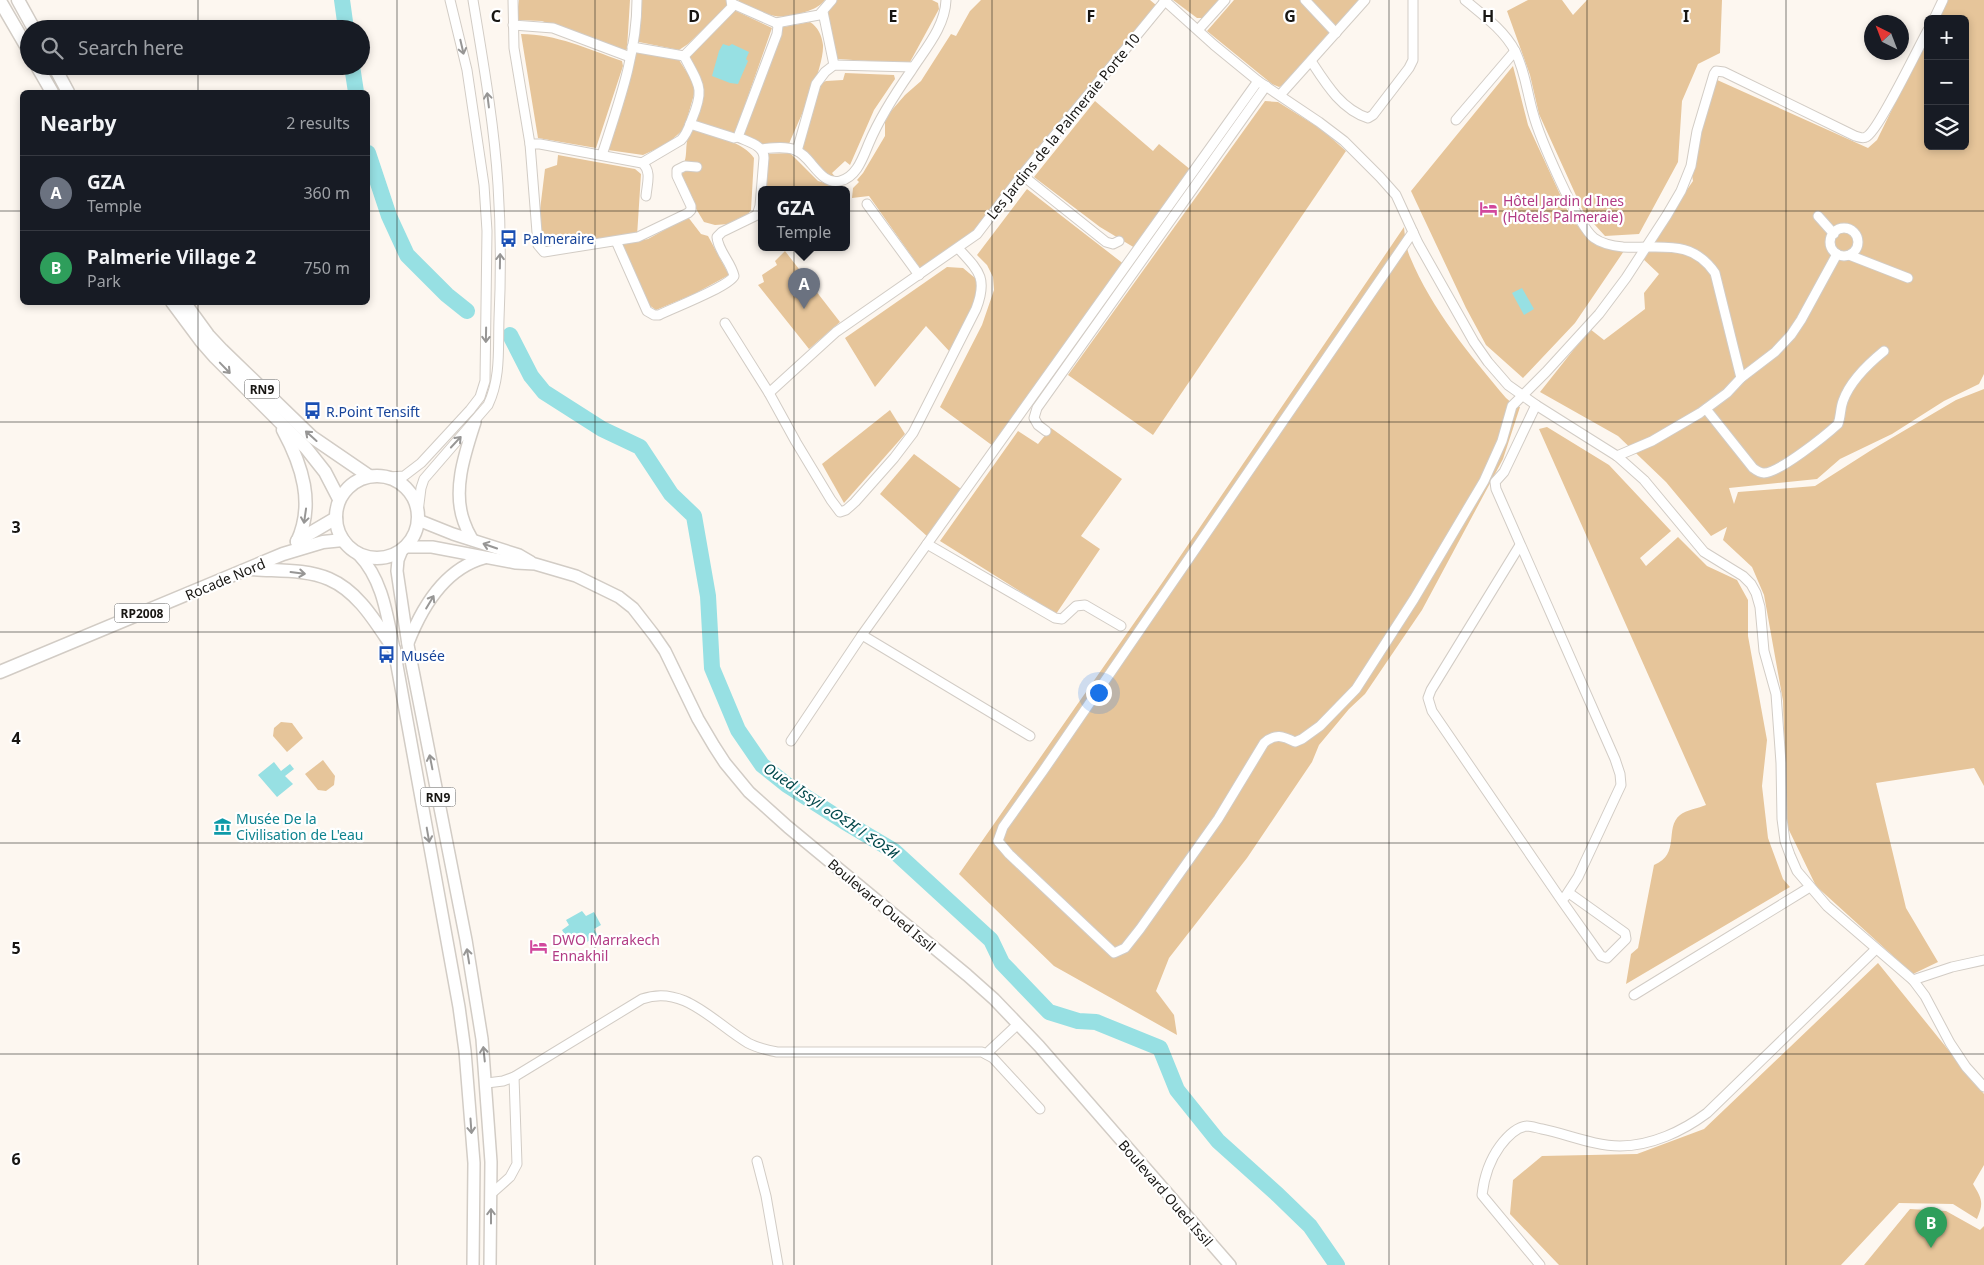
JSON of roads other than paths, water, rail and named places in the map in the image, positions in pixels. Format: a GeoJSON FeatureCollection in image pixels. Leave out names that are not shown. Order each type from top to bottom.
{"type":"FeatureCollection","features":[{"type":"Feature","properties":{"kind":"highway"},"geometry":{"type":"LineString","coordinates":[[18,0],[29,20]]}},
{"type":"Feature","properties":{"kind":"highway"},"geometry":{"type":"LineString","coordinates":[[0,1],[20,35]]}},
{"type":"Feature","properties":{"kind":"highway"},"geometry":{"type":"LineString","coordinates":[[43,75],[51,90]]}},
{"type":"Feature","properties":{"kind":"highway"},"geometry":{"type":"LineString","coordinates":[[59,75],[67,90]]}},
{"type":"Feature","properties":{"kind":"highway","name":"RN9"},"geometry":{"type":"LineString","coordinates":[[174,305],[201,341],[317,462],[340,499],[336,518],[338,530],[347,546],[359,555]]}},
{"type":"Feature","properties":{"kind":"highway","name":"RN9"},"geometry":{"type":"LineString","coordinates":[[186,305],[208,335],[222,350],[312,437],[369,476]]}},
{"type":"Feature","properties":{"kind":"highway"},"geometry":{"type":"LineString","coordinates":[[278,421],[297,460],[306,489],[305,519],[297,542]]}},
{"type":"Feature","properties":{"kind":"highway"},"geometry":{"type":"LineString","coordinates":[[340,499],[352,484],[369,476],[389,477],[406,487],[412,495],[418,516]]}},
{"type":"Feature","properties":{"kind":"highway","name":"RN9"},"geometry":{"type":"LineString","coordinates":[[403,548],[413,537],[418,516]]}},
{"type":"Feature","properties":{"kind":"highway","name":"RP2008"},"geometry":{"type":"LineString","coordinates":[[283,554],[297,542],[336,518]]}},
{"type":"Feature","properties":{"kind":"highway","name":"RP2008"},"geometry":{"type":"LineString","coordinates":[[283,554],[323,542],[343,540]]}},
{"type":"Feature","properties":{"kind":"highway"},"geometry":{"type":"LineString","coordinates":[[359,555],[381,558],[395,554],[403,548]]}},
{"type":"Feature","properties":{"kind":"highway","name":"Rocade Nord"},"geometry":{"type":"LineString","coordinates":[[0,672],[283,554]]}},
{"type":"Feature","properties":{"kind":"highway"},"geometry":{"type":"LineString","coordinates":[[250,568],[300,572],[328,579],[358,600],[394,649]]}},
{"type":"Feature","properties":{"kind":"main road"},"geometry":{"type":"LineString","coordinates":[[472,539],[464,522],[459,493],[467,448],[475,422]]}},
{"type":"Feature","properties":{"kind":"main road","name":"Boulevard Oued Issil"},"geometry":{"type":"LineString","coordinates":[[418,516],[472,539],[519,555],[535,564],[576,576],[600,586],[633,608],[645,622],[664,651],[698,719],[714,746],[725,763],[749,792],[788,827],[968,975],[1018,1024],[1230,1265]]}},
{"type":"Feature","properties":{"kind":"main road","name":"Boulevard Oued Issil"},"geometry":{"type":"LineString","coordinates":[[403,548],[432,547],[516,563],[535,564]]}},
{"type":"Feature","properties":{"kind":"main road","name":"RN9"},"geometry":{"type":"LineString","coordinates":[[403,548],[398,560],[397,570],[408,645],[466,940],[482,1039],[487,1082],[491,1194],[490,1265]]}},
{"type":"Feature","properties":{"kind":"main road","name":"RN9"},"geometry":{"type":"LineString","coordinates":[[359,555],[367,563],[382,593],[394,649],[459,1007],[465,1051],[474,1163],[473,1265]]}},
{"type":"Feature","properties":{"kind":"main road"},"geometry":{"type":"LineString","coordinates":[[408,645],[415,626],[443,582],[472,561],[486,557]]}},
{"type":"Feature","properties":{"kind":"street"},"geometry":{"type":"LineString","coordinates":[[389,477],[404,476],[414,469],[470,410],[483,389],[486,369],[487,232],[484,185],[467,70],[450,0]]}},
{"type":"Feature","properties":{"kind":"street"},"geometry":{"type":"LineString","coordinates":[[418,516],[424,479],[488,405],[493,396],[498,372],[500,238],[498,183],[484,68],[473,0]]}},
{"type":"Feature","properties":{"kind":"street"},"geometry":{"type":"LineString","coordinates":[[512,0],[516,58],[530,144],[537,239],[540,250],[552,252],[647,234],[688,213],[691,210],[691,206],[677,176],[677,170],[685,166],[697,167]]}},
{"type":"Feature","properties":{"kind":"street"},"geometry":{"type":"LineString","coordinates":[[602,155],[621,97],[632,47],[637,0]]}},
{"type":"Feature","properties":{"kind":"street"},"geometry":{"type":"LineString","coordinates":[[684,56],[730,10],[732,2],[776,23],[819,15],[832,0]]}},
{"type":"Feature","properties":{"kind":"street"},"geometry":{"type":"LineString","coordinates":[[690,124],[738,137],[761,148],[798,150],[825,178],[840,181],[857,170],[881,116],[938,30],[945,10],[946,0]]}},
{"type":"Feature","properties":{"kind":"street"},"geometry":{"type":"LineString","coordinates":[[1164,0],[1258,81],[1320,122],[1361,157],[1396,195],[1413,232],[1474,342],[1508,385],[1617,456],[1644,480],[1704,552],[1743,576],[1751,584],[1760,607],[1764,651],[1776,694],[1785,841],[1797,871],[1832,911],[1913,980],[1925,996],[1950,1043],[1966,1067],[1984,1087]]}},
{"type":"Feature","properties":{"kind":"street","name":"Les Jardins de la Palmeraie Porte 10"},"geometry":{"type":"LineString","coordinates":[[770,393],[836,332],[977,234],[1022,175],[1164,0]]}},
{"type":"Feature","properties":{"kind":"street"},"geometry":{"type":"LineString","coordinates":[[1198,30],[1225,0]]}},
{"type":"Feature","properties":{"kind":"street"},"geometry":{"type":"LineString","coordinates":[[1305,0],[1336,32]]}},
{"type":"Feature","properties":{"kind":"street"},"geometry":{"type":"LineString","coordinates":[[1280,95],[1365,0]]}},
{"type":"Feature","properties":{"kind":"street"},"geometry":{"type":"LineString","coordinates":[[1311,62],[1339,99],[1363,117],[1373,116],[1413,60],[1413,0]]}},
{"type":"Feature","properties":{"kind":"street"},"geometry":{"type":"LineString","coordinates":[[1465,0],[1500,30],[1515,51],[1524,72],[1537,128],[1572,204],[1585,228],[1594,238],[1606,244],[1644,248],[1684,249],[1708,261],[1716,273],[1741,378]]}},
{"type":"Feature","properties":{"kind":"street"},"geometry":{"type":"LineString","coordinates":[[1936,15],[1944,0]]}},
{"type":"Feature","properties":{"kind":"street"},"geometry":{"type":"LineString","coordinates":[[823,12],[834,65]]}},
{"type":"Feature","properties":{"kind":"street"},"geometry":{"type":"LineString","coordinates":[[738,137],[777,34],[776,23]]}},
{"type":"Feature","properties":{"kind":"street"},"geometry":{"type":"LineString","coordinates":[[513,25],[553,28],[630,57]]}},
{"type":"Feature","properties":{"kind":"street"},"geometry":{"type":"LineString","coordinates":[[1413,232],[1043,771],[1003,826],[998,836],[998,841],[1009,854],[1110,950],[1116,953],[1125,948],[1140,929],[1218,819],[1264,743],[1278,735],[1295,742],[1302,739],[1320,726],[1356,689],[1414,599],[1484,481],[1502,441],[1512,406],[1599,314],[1626,278],[1681,191],[1687,178],[1711,80],[1716,71],[1724,72],[1855,136],[1864,138],[1868,136],[1880,119],[1924,37]]}},
{"type":"Feature","properties":{"kind":"street"},"geometry":{"type":"LineString","coordinates":[[632,47],[684,56]]}},
{"type":"Feature","properties":{"kind":"street"},"geometry":{"type":"LineString","coordinates":[[1456,120],[1515,51]]}},
{"type":"Feature","properties":{"kind":"street"},"geometry":{"type":"LineString","coordinates":[[642,163],[681,140],[686,135],[698,104],[701,90],[684,56]]}},
{"type":"Feature","properties":{"kind":"street"},"geometry":{"type":"LineString","coordinates":[[798,150],[816,84],[825,72],[834,65],[913,67]]}},
{"type":"Feature","properties":{"kind":"street"},"geometry":{"type":"LineString","coordinates":[[791,741],[862,635],[1258,81]]}},
{"type":"Feature","properties":{"kind":"street"},"geometry":{"type":"LineString","coordinates":[[1046,432],[1038,425],[1034,418],[1037,408],[1266,86]]}},
{"type":"Feature","properties":{"kind":"street"},"geometry":{"type":"LineString","coordinates":[[530,144],[540,144],[642,163],[645,165],[648,174],[646,196]]}},
{"type":"Feature","properties":{"kind":"street"},"geometry":{"type":"LineString","coordinates":[[761,148],[764,152],[762,186]]}},
{"type":"Feature","properties":{"kind":"street"},"geometry":{"type":"LineString","coordinates":[[1022,175],[1106,242],[1113,244],[1119,242]]}},
{"type":"Feature","properties":{"kind":"street"},"geometry":{"type":"LineString","coordinates":[[867,204],[919,275]]}},
{"type":"Feature","properties":{"kind":"street"},"geometry":{"type":"LineString","coordinates":[[616,241],[647,311],[654,315],[659,315],[728,283],[734,276],[717,237],[722,232],[757,216],[758,213]]}},
{"type":"Feature","properties":{"kind":"street"},"geometry":{"type":"LineString","coordinates":[[1818,216],[1834,234]]}},
{"type":"Feature","properties":{"kind":"street"},"geometry":{"type":"LineString","coordinates":[[1837,254],[1831,244],[1834,234],[1845,228],[1856,234],[1858,246],[1849,255]]}},
{"type":"Feature","properties":{"kind":"street"},"geometry":{"type":"LineString","coordinates":[[725,323],[770,393],[809,466],[840,512],[846,510],[855,502],[899,452],[913,433],[976,309],[983,284],[980,274],[958,248]]}},
{"type":"Feature","properties":{"kind":"street"},"geometry":{"type":"LineString","coordinates":[[1837,254],[1849,255],[1908,278]]}},
{"type":"Feature","properties":{"kind":"street"},"geometry":{"type":"LineString","coordinates":[[1617,456],[1652,441],[1706,409],[1727,393],[1741,378],[1775,352],[1791,335],[1837,254]]}},
{"type":"Feature","properties":{"kind":"street"},"geometry":{"type":"LineString","coordinates":[[1706,409],[1753,468],[1764,473],[1772,472],[1789,462],[1838,424],[1841,418],[1843,400],[1851,385],[1871,362],[1884,351]]}},
{"type":"Feature","properties":{"kind":"street"},"geometry":{"type":"LineString","coordinates":[[1536,405],[1504,472],[1495,482],[1496,489],[1611,750],[1620,774],[1621,785],[1569,893],[1562,901]]}},
{"type":"Feature","properties":{"kind":"street"},"geometry":{"type":"LineString","coordinates":[[928,544],[1055,618],[1062,619],[1076,606],[1085,605],[1121,626]]}},
{"type":"Feature","properties":{"kind":"street"},"geometry":{"type":"LineString","coordinates":[[1520,545],[1430,690],[1428,698],[1432,710],[1562,901],[1603,958],[1607,958],[1624,943],[1626,936],[1622,930],[1569,893]]}},
{"type":"Feature","properties":{"kind":"street"},"geometry":{"type":"LineString","coordinates":[[862,635],[1030,736]]}},
{"type":"Feature","properties":{"kind":"street"},"geometry":{"type":"LineString","coordinates":[[1634,995],[1810,888]]}},
{"type":"Feature","properties":{"kind":"street"},"geometry":{"type":"LineString","coordinates":[[1540,1265],[1482,1195],[1484,1176],[1495,1152],[1507,1136],[1526,1126],[1562,1133],[1600,1144],[1620,1146],[1647,1142],[1688,1127],[1707,1113],[1876,949]]}},
{"type":"Feature","properties":{"kind":"street"},"geometry":{"type":"LineString","coordinates":[[1913,980],[1952,967],[1984,960]]}},
{"type":"Feature","properties":{"kind":"street"},"geometry":{"type":"LineString","coordinates":[[487,1082],[503,1081],[514,1077],[642,999],[660,995],[686,1000],[748,1043],[777,1052],[986,1054],[993,1058],[1040,1109]]}},
{"type":"Feature","properties":{"kind":"street"},"geometry":{"type":"LineString","coordinates":[[986,1054],[1018,1024]]}},
{"type":"Feature","properties":{"kind":"street"},"geometry":{"type":"LineString","coordinates":[[491,1194],[510,1177],[517,1164],[514,1077]]}},
{"type":"Feature","properties":{"kind":"street"},"geometry":{"type":"LineString","coordinates":[[758,1161],[778,1265]]}},
{"type":"Feature","properties":{"kind":"water"},"geometry":{"type":"Polygon","coordinates":[[[723,44],[729,46],[732,44],[749,52],[746,59],[748,61],[738,84],[712,76],[719,51],[723,44]]]}},
{"type":"Feature","properties":{"kind":"water"},"geometry":{"type":"Polygon","coordinates":[[[1522,288],[1534,309],[1524,315],[1512,293],[1522,288]]]}},
{"type":"Feature","properties":{"kind":"water"},"geometry":{"type":"Polygon","coordinates":[[[274,762],[281,771],[290,764],[294,769],[285,776],[293,784],[277,797],[258,775],[274,762]]]}},
{"type":"Feature","properties":{"kind":"water"},"geometry":{"type":"Polygon","coordinates":[[[582,911],[586,916],[594,912],[601,925],[594,929],[598,936],[585,943],[582,938],[571,945],[562,930],[569,925],[566,920],[582,911]]]}},
{"type":"Feature","properties":{"kind":"waterway","name":"Oued Issyl ⴰⵙⵉⴼ ⵏ ⵉⵙⵉⵍ"},"geometry":{"type":"LineString","coordinates":[[342,0],[345,20]]}},
{"type":"Feature","properties":{"kind":"waterway","name":"Oued Issyl ⴰⵙⵉⴼ ⵏ ⵉⵙⵉⵍ"},"geometry":{"type":"LineString","coordinates":[[353,75],[356,90]]}},
{"type":"Feature","properties":{"kind":"waterway","name":"Oued Issyl ⴰⵙⵉⴼ ⵏ ⵉⵙⵉⵍ"},"geometry":{"type":"LineString","coordinates":[[370,159],[389,216],[407,255],[447,295],[467,311]]}},
{"type":"Feature","properties":{"kind":"waterway","name":"Oued Issyl ⴰⵙⵉⴼ ⵏ ⵉⵙⵉⵍ"},"geometry":{"type":"LineString","coordinates":[[510,335],[531,376],[544,392],[602,429],[640,447],[671,494],[694,516],[708,596],[712,668],[738,730],[762,765],[787,785],[894,851],[991,940],[1002,963],[1049,1012],[1078,1021],[1096,1022],[1160,1048],[1177,1090],[1218,1141],[1310,1226],[1337,1265]]}},
{"type":"Feature","properties":{"kind":"place","name":"Hôtel Jardin d Ines (Hotels Palmeraie)"},"geometry":{"type":"Point","coordinates":[1489,208]}},
{"type":"Feature","properties":{"kind":"place","name":"Palmeraire"},"geometry":{"type":"Point","coordinates":[509,238]}},
{"type":"Feature","properties":{"kind":"place","name":"GZA"},"geometry":{"type":"Point","coordinates":[804,309]}},
{"type":"Feature","properties":{"kind":"place","name":"R.Point Tensift"},"geometry":{"type":"Point","coordinates":[312,411]}},
{"type":"Feature","properties":{"kind":"place","name":"Musée"},"geometry":{"type":"Point","coordinates":[387,655]}},
{"type":"Feature","properties":{"kind":"place","name":"Musée De la Civilisation de L'eau"},"geometry":{"type":"Point","coordinates":[222,826]}},
{"type":"Feature","properties":{"kind":"place","name":"DWO Marrakech Ennakhil"},"geometry":{"type":"Point","coordinates":[538,947]}},
{"type":"Feature","properties":{"kind":"place","name":"Palmerie Village 2"},"geometry":{"type":"Point","coordinates":[1931,1248]}}]}
